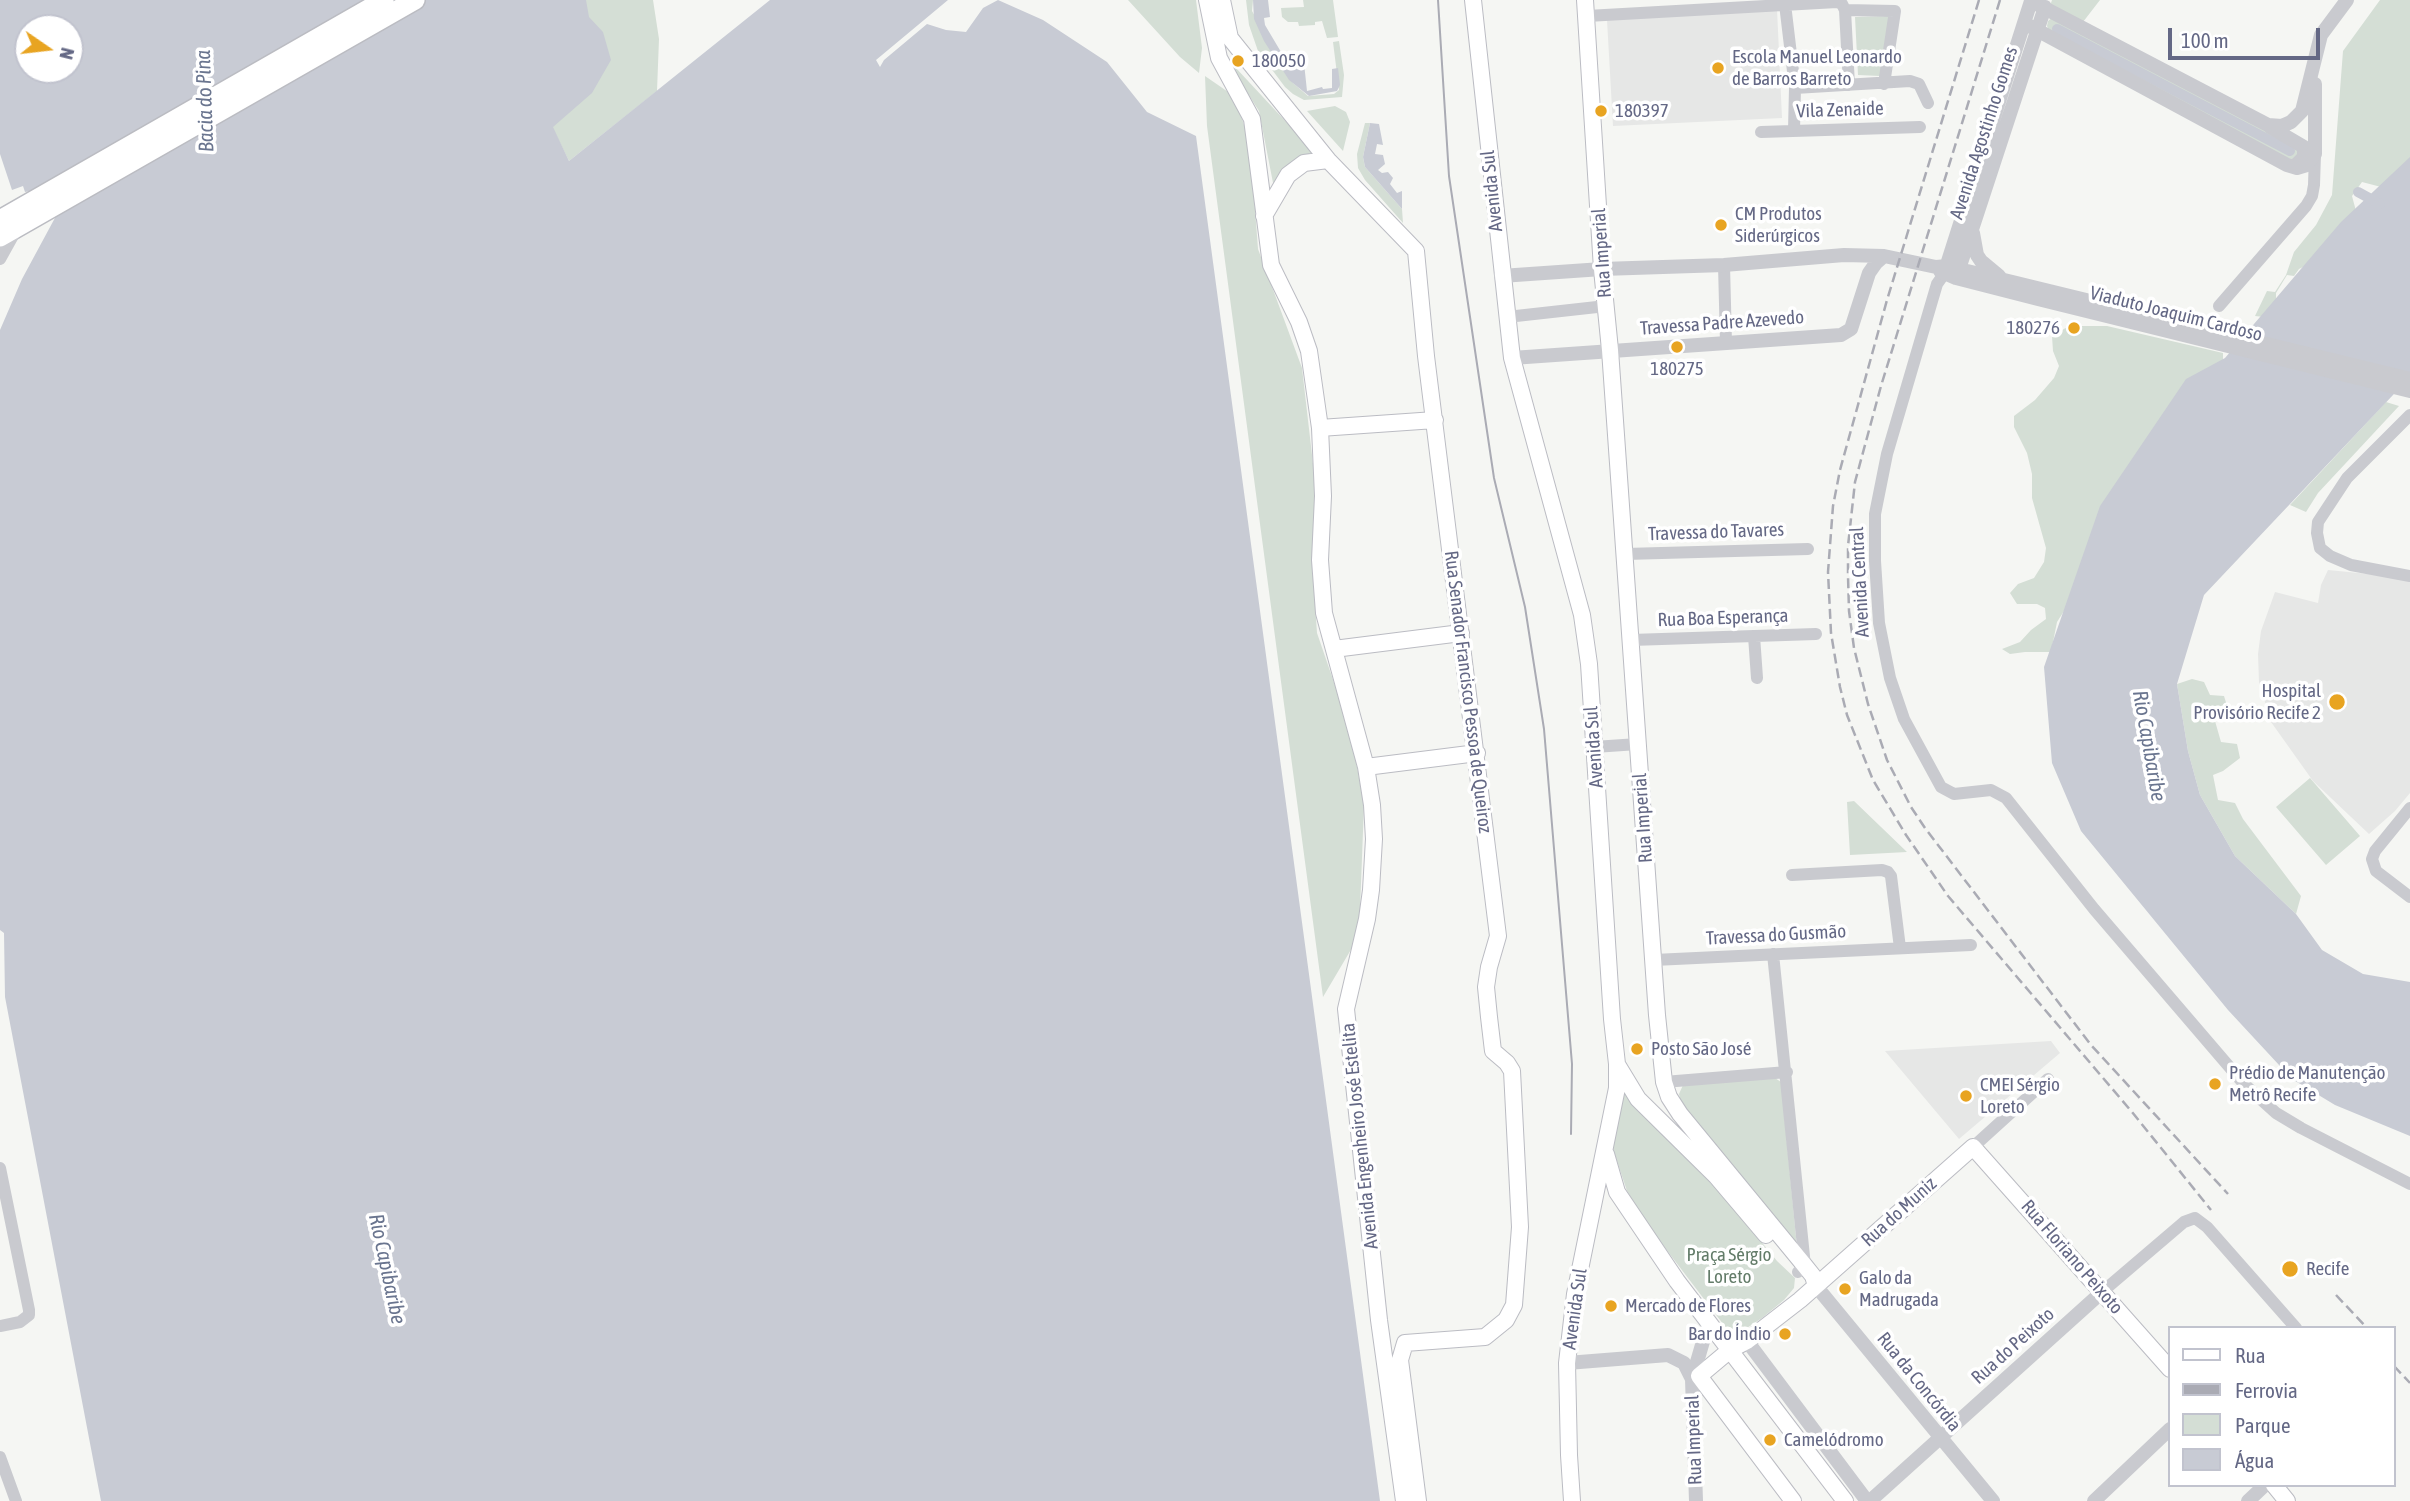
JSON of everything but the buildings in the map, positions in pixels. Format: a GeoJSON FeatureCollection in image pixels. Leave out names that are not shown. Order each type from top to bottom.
{"type":"FeatureCollection","features":[{"type":"Feature","properties":{"kind":"main road"},"geometry":{"type":"LineString","coordinates":[[0,237],[27,215],[384,0]]}},
{"type":"Feature","properties":{"kind":"main road"},"geometry":{"type":"LineString","coordinates":[[0,220],[27,215],[415,0]]}},
{"type":"Feature","properties":{"kind":"main road","name":"Avenida Sul"},"geometry":{"type":"LineString","coordinates":[[1473,0],[1512,358],[1582,615],[1589,664],[1617,1064],[1617,1088],[1575,1294],[1567,1363],[1572,1501]]}},
{"type":"Feature","properties":{"kind":"main road","name":"Rua Senador Francisco Pessoa de Queiroz"},"geometry":{"type":"LineString","coordinates":[[1219,1],[1230,38],[1328,160],[1416,251],[1426,356],[1498,936],[1486,987],[1493,1051],[1512,1071],[1520,1227],[1516,1293],[1514,1305],[1506,1321],[1485,1336],[1405,1343]]}},
{"type":"Feature","properties":{"kind":"main road","name":"Avenida Engenheiro José Estelita"},"geometry":{"type":"LineString","coordinates":[[1219,1],[1219,58],[1252,119],[1271,265],[1299,322],[1309,351],[1320,428],[1323,496],[1320,560],[1324,613],[1366,767],[1372,805],[1374,839],[1371,890],[1346,1009],[1380,1320],[1404,1501]]}},
{"type":"Feature","properties":{"kind":"main road","name":"Rua Imperial"},"geometry":{"type":"LineString","coordinates":[[1586,8],[1602,269],[1664,1082],[1669,1097],[1680,1114],[1803,1269],[1806,1282],[1816,1286]]}},
{"type":"Feature","properties":{"kind":"main road"},"geometry":{"type":"LineString","coordinates":[[1264,216],[1288,175],[1304,163],[1328,160]]}},
{"type":"Feature","properties":{"kind":"main road"},"geometry":{"type":"LineString","coordinates":[[1320,428],[1435,420]]}},
{"type":"Feature","properties":{"kind":"main road"},"geometry":{"type":"LineString","coordinates":[[1334,649],[1461,633]]}},
{"type":"Feature","properties":{"kind":"main road"},"geometry":{"type":"LineString","coordinates":[[1366,767],[1477,753]]}},
{"type":"Feature","properties":{"kind":"main road","name":"Rua Imperial"},"geometry":{"type":"LineString","coordinates":[[1617,1064],[1638,1099],[1716,1176],[1803,1269]]}},
{"type":"Feature","properties":{"kind":"main road"},"geometry":{"type":"LineString","coordinates":[[1604,1144],[1617,1192],[1677,1280],[1845,1501]]}},
{"type":"Feature","properties":{"kind":"main road","name":"Rua do Muniz"},"geometry":{"type":"LineString","coordinates":[[1747,1340],[1816,1286],[1973,1147]]}},
{"type":"Feature","properties":{"kind":"main road","name":"Rua Floriano Peixoto"},"geometry":{"type":"LineString","coordinates":[[1973,1147],[2168,1367]]}},
{"type":"Feature","properties":{"kind":"main road"},"geometry":{"type":"LineString","coordinates":[[1803,1269],[1835,1269]]}},
{"type":"Feature","properties":{"kind":"main road"},"geometry":{"type":"LineString","coordinates":[[1380,1320],[1389,1336],[1405,1343],[1400,1360],[1418,1501]]}},
{"type":"Feature","properties":{"kind":"main road","name":"Rua Imperial"},"geometry":{"type":"LineString","coordinates":[[1695,1378],[1747,1340]]}},
{"type":"Feature","properties":{"kind":"main road"},"geometry":{"type":"LineString","coordinates":[[1695,1378],[1793,1501]]}},
{"type":"Feature","properties":{"kind":"main road"},"geometry":{"type":"LineString","coordinates":[[2276,1487],[2287,1501]]}},
{"type":"Feature","properties":{"kind":"street"},"geometry":{"type":"LineString","coordinates":[[2268,125],[2291,122],[2302,111],[2325,27],[2347,0]]}},
{"type":"Feature","properties":{"kind":"street"},"geometry":{"type":"LineString","coordinates":[[1586,8],[1836,2],[1842,4],[1844,10],[1849,85]]}},
{"type":"Feature","properties":{"kind":"street"},"geometry":{"type":"LineString","coordinates":[[2039,2],[2304,147],[2304,157],[2290,166]]}},
{"type":"Feature","properties":{"kind":"street","name":"Avenida Agostinho Gomes"},"geometry":{"type":"LineString","coordinates":[[1948,271],[2039,2]]}},
{"type":"Feature","properties":{"kind":"street"},"geometry":{"type":"LineString","coordinates":[[1785,4],[1795,88],[1794,130]]}},
{"type":"Feature","properties":{"kind":"street"},"geometry":{"type":"LineString","coordinates":[[1844,10],[1895,11],[1884,84]]}},
{"type":"Feature","properties":{"kind":"street"},"geometry":{"type":"LineString","coordinates":[[2031,27],[2290,166],[2297,168],[2307,165],[2315,154]]}},
{"type":"Feature","properties":{"kind":"street","name":"Avenida Agostinho Gomes"},"geometry":{"type":"LineString","coordinates":[[1948,271],[1972,229],[2031,27]]}},
{"type":"Feature","properties":{"kind":"street"},"geometry":{"type":"LineString","coordinates":[[2219,306],[2312,196],[2316,54]]}},
{"type":"Feature","properties":{"kind":"street"},"geometry":{"type":"LineString","coordinates":[[1795,88],[1916,82],[1928,103]]}},
{"type":"Feature","properties":{"kind":"street","name":"Vila Zenaide"},"geometry":{"type":"LineString","coordinates":[[1761,132],[1920,127]]}},
{"type":"Feature","properties":{"kind":"street"},"geometry":{"type":"LineString","coordinates":[[0,259],[27,215]]}},
{"type":"Feature","properties":{"kind":"street"},"geometry":{"type":"LineString","coordinates":[[1972,229],[1981,261],[1992,271],[2020,284]]}},
{"type":"Feature","properties":{"kind":"street","name":"Viaduto Joaquim Cardoso"},"geometry":{"type":"LineString","coordinates":[[1501,276],[1724,265],[1844,255],[1884,256],[2410,391]]}},
{"type":"Feature","properties":{"kind":"street","name":"Travessa Padre Azevedo"},"geometry":{"type":"LineString","coordinates":[[1512,358],[1841,335],[1848,332],[1853,325],[1872,267],[1884,256]]}},
{"type":"Feature","properties":{"kind":"street"},"geometry":{"type":"LineString","coordinates":[[1724,265],[1726,342]]}},
{"type":"Feature","properties":{"kind":"street","name":"Viaduto Joaquim Cardoso"},"geometry":{"type":"LineString","coordinates":[[1948,271],[2020,284],[2039,295],[2410,379]]}},
{"type":"Feature","properties":{"kind":"street","name":"Avenida Central"},"geometry":{"type":"LineString","coordinates":[[1948,271],[1937,284],[1886,454],[1875,514],[1874,561],[1879,623],[1890,678],[1904,719],[1941,787],[1955,794],[1991,790],[2006,798],[2094,909],[2244,1083],[2276,1112],[2301,1128],[2410,1184]]}},
{"type":"Feature","properties":{"kind":"street"},"geometry":{"type":"LineString","coordinates":[[1507,317],[1606,306]]}},
{"type":"Feature","properties":{"kind":"street"},"geometry":{"type":"LineString","coordinates":[[2410,415],[2347,478],[2318,522],[2317,540],[2323,553],[2338,560],[2410,576]]}},
{"type":"Feature","properties":{"kind":"street","name":"Travessa do Tavares"},"geometry":{"type":"LineString","coordinates":[[1625,554],[1808,549]]}},
{"type":"Feature","properties":{"kind":"street","name":"Rua Boa Esperança"},"geometry":{"type":"LineString","coordinates":[[1631,640],[1816,634]]}},
{"type":"Feature","properties":{"kind":"street"},"geometry":{"type":"LineString","coordinates":[[1754,636],[1757,678]]}},
{"type":"Feature","properties":{"kind":"street"},"geometry":{"type":"LineString","coordinates":[[1594,747],[1638,744]]}},
{"type":"Feature","properties":{"kind":"street"},"geometry":{"type":"LineString","coordinates":[[2410,808],[2375,851],[2373,866],[2375,871],[2410,897]]}},
{"type":"Feature","properties":{"kind":"street"},"geometry":{"type":"LineString","coordinates":[[1791,875],[1882,870],[1888,872],[1891,876],[1900,948]]}},
{"type":"Feature","properties":{"kind":"street","name":"Travessa do Gusmão"},"geometry":{"type":"LineString","coordinates":[[1654,960],[1970,945]]}},
{"type":"Feature","properties":{"kind":"street"},"geometry":{"type":"LineString","coordinates":[[1773,954],[1787,1072],[1803,1269]]}},
{"type":"Feature","properties":{"kind":"street"},"geometry":{"type":"LineString","coordinates":[[1664,1082],[1787,1072]]}},
{"type":"Feature","properties":{"kind":"street","name":"Rua do Muniz"},"geometry":{"type":"LineString","coordinates":[[1973,1147],[2048,1079]]}},
{"type":"Feature","properties":{"kind":"street"},"geometry":{"type":"LineString","coordinates":[[0,1168],[29,1310],[29,1315],[20,1322],[0,1326]]}},
{"type":"Feature","properties":{"kind":"street","name":"Rua do Peixoto"},"geometry":{"type":"LineString","coordinates":[[1869,1501],[2102,1292],[2190,1218],[2200,1220],[2295,1326]]}},
{"type":"Feature","properties":{"kind":"street","name":"Rua da Concórdia"},"geometry":{"type":"LineString","coordinates":[[1816,1286],[1993,1501]]}},
{"type":"Feature","properties":{"kind":"street","name":"Rua Imperial"},"geometry":{"type":"LineString","coordinates":[[1696,1501],[1695,1378],[1709,1321]]}},
{"type":"Feature","properties":{"kind":"street"},"geometry":{"type":"LineString","coordinates":[[1747,1340],[1869,1501]]}},
{"type":"Feature","properties":{"kind":"street"},"geometry":{"type":"LineString","coordinates":[[1567,1363],[1668,1355],[1684,1363],[1695,1378]]}},
{"type":"Feature","properties":{"kind":"street"},"geometry":{"type":"LineString","coordinates":[[2094,1501],[2168,1431]]}},
{"type":"Feature","properties":{"kind":"street"},"geometry":{"type":"LineString","coordinates":[[0,1457],[16,1501]]}},
{"type":"Feature","properties":{"kind":"street"},"geometry":{"type":"LineString","coordinates":[[2248,1501],[2263,1487]]}},
{"type":"Feature","properties":{"kind":"shaded area","name":"Escola Manuel Leonardo de Barros Barreto"},"geometry":{"type":"Polygon","coordinates":[[[1777,9],[1782,118],[1613,126],[1607,20],[1777,9]]]}},
{"type":"Feature","properties":{"kind":"shaded area","name":"Hospital Provisório Recife 2"},"geometry":{"type":"Polygon","coordinates":[[[2328,570],[2410,578],[2410,793],[2395,811],[2369,834],[2313,781],[2271,722],[2259,682],[2261,631],[2275,592],[2318,603],[2321,585],[2328,570]]]}},
{"type":"Feature","properties":{"kind":"shaded area","name":"CMEI Sérgio Loreto"},"geometry":{"type":"Polygon","coordinates":[[[2051,1041],[2060,1053],[1959,1139],[1885,1051],[2051,1041]]]}},
{"type":"Feature","properties":{"kind":"green space"},"geometry":{"type":"Polygon","coordinates":[[[516,0],[653,0],[659,39],[657,91],[569,161],[552,127],[516,0]]]}},
{"type":"Feature","properties":{"kind":"green space"},"geometry":{"type":"Polygon","coordinates":[[[1128,0],[1196,0],[1202,48],[1199,73],[1180,57],[1128,0]]]}},
{"type":"Feature","properties":{"kind":"green space"},"geometry":{"type":"Polygon","coordinates":[[[1246,0],[1253,0],[1252,11],[1293,83],[1308,96],[1334,94],[1339,90],[1333,42],[1339,41],[1344,75],[1342,97],[1304,100],[1285,87],[1258,51],[1249,25],[1246,0]]]}},
{"type":"Feature","properties":{"kind":"green space"},"geometry":{"type":"Polygon","coordinates":[[[1303,0],[1333,0],[1338,37],[1327,38],[1322,21],[1315,22],[1315,25],[1299,26],[1298,22],[1288,22],[1282,17],[1281,8],[1304,7],[1303,0]]]}},
{"type":"Feature","properties":{"kind":"green space"},"geometry":{"type":"Polygon","coordinates":[[[2052,0],[2100,0],[2083,22],[2050,6],[2052,0]]]}},
{"type":"Feature","properties":{"kind":"green space"},"geometry":{"type":"Polygon","coordinates":[[[2380,0],[2410,0],[2410,164],[2385,188],[2362,182],[2352,196],[2356,211],[2309,264],[2299,269],[2294,276],[2287,275],[2276,293],[2276,302],[2264,317],[2255,316],[2267,291],[2275,292],[2286,275],[2294,252],[2316,225],[2332,195],[2343,51],[2380,0]]]}},
{"type":"Feature","properties":{"kind":"green space"},"geometry":{"type":"Polygon","coordinates":[[[2055,15],[2296,144],[2300,154],[2290,162],[2050,34],[2048,21],[2055,15]]]}},
{"type":"Feature","properties":{"kind":"green space"},"geometry":{"type":"Polygon","coordinates":[[[1891,16],[1880,76],[1858,75],[1855,17],[1891,16]]]}},
{"type":"Feature","properties":{"kind":"green space"},"geometry":{"type":"Polygon","coordinates":[[[1235,67],[1316,154],[1274,188],[1259,111],[1232,69],[1235,67]]]}},
{"type":"Feature","properties":{"kind":"green space"},"geometry":{"type":"Polygon","coordinates":[[[1205,76],[1234,96],[1250,142],[1258,249],[1302,368],[1315,481],[1313,575],[1317,633],[1350,729],[1364,805],[1359,936],[1323,997],[1207,126],[1205,76]]]}},
{"type":"Feature","properties":{"kind":"green space"},"geometry":{"type":"Polygon","coordinates":[[[1335,106],[1346,112],[1350,122],[1343,151],[1307,111],[1335,106]]]}},
{"type":"Feature","properties":{"kind":"green space"},"geometry":{"type":"Polygon","coordinates":[[[1365,123],[1370,123],[1363,157],[1365,167],[1402,209],[1403,223],[1365,180],[1358,168],[1357,154],[1365,123]]]}},
{"type":"Feature","properties":{"kind":"green space"},"geometry":{"type":"Polygon","coordinates":[[[2069,326],[2107,326],[2223,353],[2223,362],[2057,622],[2051,652],[2010,654],[2002,649],[2020,642],[2046,619],[2045,608],[2037,604],[2017,604],[2010,593],[2018,584],[2034,578],[2044,562],[2046,548],[2032,498],[2032,474],[2027,453],[2014,427],[2014,416],[2035,400],[2054,378],[2059,366],[2053,351],[2052,336],[2069,326]]]}},
{"type":"Feature","properties":{"kind":"green space"},"geometry":{"type":"Polygon","coordinates":[[[2386,402],[2399,406],[2318,493],[2306,512],[2290,505],[2386,402]]]}},
{"type":"Feature","properties":{"kind":"green space"},"geometry":{"type":"Polygon","coordinates":[[[2192,679],[2204,682],[2210,695],[2224,696],[2229,712],[2215,721],[2221,742],[2237,744],[2240,758],[2213,775],[2218,800],[2235,803],[2243,819],[2301,896],[2296,914],[2235,856],[2200,795],[2188,751],[2177,684],[2192,679]]]}},
{"type":"Feature","properties":{"kind":"green space"},"geometry":{"type":"Polygon","coordinates":[[[2310,778],[2360,836],[2326,865],[2276,807],[2310,778]]]}},
{"type":"Feature","properties":{"kind":"green space"},"geometry":{"type":"Polygon","coordinates":[[[1854,801],[1907,852],[1850,855],[1847,802],[1854,801]]]}},
{"type":"Feature","properties":{"kind":"green space","name":"Praça Sérgio Loreto"},"geometry":{"type":"Polygon","coordinates":[[[1775,1078],[1781,1082],[1797,1247],[1681,1103],[1679,1094],[1683,1085],[1775,1078]]]}},
{"type":"Feature","properties":{"kind":"green space","name":"Praça Sérgio Loreto"},"geometry":{"type":"Polygon","coordinates":[[[1624,1092],[1702,1169],[1777,1261],[1795,1278],[1794,1288],[1784,1300],[1733,1337],[1646,1223],[1627,1191],[1613,1149],[1624,1092]]]}},
{"type":"Feature","properties":{"kind":"water"},"geometry":{"type":"Polygon","coordinates":[[[0,0],[586,0],[589,17],[603,32],[611,60],[592,93],[553,127],[569,161],[770,0],[948,0],[876,60],[880,67],[884,60],[927,24],[966,32],[983,8],[998,0],[1043,20],[1107,62],[1147,112],[1196,136],[1380,1501],[101,1501],[5,997],[4,933],[0,930],[0,330],[22,279],[56,216],[31,191],[25,192],[23,186],[12,190],[0,154],[0,0]]]}},
{"type":"Feature","properties":{"kind":"water"},"geometry":{"type":"Polygon","coordinates":[[[1253,0],[1268,0],[1270,17],[1264,18],[1265,25],[1281,52],[1286,52],[1288,64],[1304,63],[1307,91],[1322,87],[1332,88],[1332,69],[1338,68],[1340,85],[1337,91],[1309,96],[1289,80],[1264,41],[1254,19],[1253,0]]]}},
{"type":"Feature","properties":{"kind":"water"},"geometry":{"type":"Polygon","coordinates":[[[1370,123],[1379,124],[1383,145],[1377,144],[1375,154],[1383,155],[1385,164],[1378,170],[1382,173],[1388,172],[1393,178],[1390,184],[1397,193],[1402,191],[1402,209],[1365,167],[1363,157],[1370,123]]]}},
{"type":"Feature","properties":{"kind":"water","name":"Rio Capibaribe"},"geometry":{"type":"Polygon","coordinates":[[[2410,157],[2410,377],[2204,595],[2177,684],[2188,751],[2200,795],[2235,856],[2296,914],[2322,950],[2363,974],[2410,982],[2410,1136],[2335,1105],[2292,1079],[2228,1010],[2081,831],[2052,763],[2044,667],[2100,506],[2186,379],[2225,358],[2341,222],[2410,157]]]}},
{"type":"Feature","properties":{"kind":"waterway"},"geometry":{"type":"LineString","coordinates":[[2057,29],[2290,151]]}},
{"type":"Feature","properties":{"kind":"waterway"},"geometry":{"type":"LineString","coordinates":[[2358,192],[2380,204]]}},
{"type":"Feature","properties":{"kind":"tram line"},"geometry":{"type":"LineString","coordinates":[[1438,0],[1449,176],[1494,478],[1525,607],[1544,729],[1572,1064],[1571,1134]]}},
{"type":"Feature","properties":{"kind":"railway"},"geometry":{"type":"LineString","coordinates":[[1979,0],[1887,300],[1840,470],[1833,506],[1828,572],[1831,633],[1840,687],[1847,715],[1873,780],[1906,835],[1948,896],[2132,1112],[2211,1210]]}},
{"type":"Feature","properties":{"kind":"railway"},"geometry":{"type":"LineString","coordinates":[[2000,0],[1881,386],[1855,482],[1848,546],[1849,611],[1854,648],[1868,704],[1887,760],[1925,828],[2091,1045],[2228,1194]]}},
{"type":"Feature","properties":{"kind":"railway"},"geometry":{"type":"LineString","coordinates":[[2336,1295],[2365,1326]]}},
{"type":"Feature","properties":{"kind":"railway"},"geometry":{"type":"LineString","coordinates":[[2396,1368],[2410,1383]]}},
{"type":"Feature","properties":{"kind":"place","name":"180050"},"geometry":{"type":"Point","coordinates":[1238,61]}},
{"type":"Feature","properties":{"kind":"place","name":"Escola Manuel Leonardo de Barros Barreto"},"geometry":{"type":"Point","coordinates":[1718,68]}},
{"type":"Feature","properties":{"kind":"place","name":"180397"},"geometry":{"type":"Point","coordinates":[1601,111]}},
{"type":"Feature","properties":{"kind":"place","name":"CM Produtos Siderúrgicos"},"geometry":{"type":"Point","coordinates":[1721,225]}},
{"type":"Feature","properties":{"kind":"place","name":"180276"},"geometry":{"type":"Point","coordinates":[2074,328]}},
{"type":"Feature","properties":{"kind":"place","name":"180275"},"geometry":{"type":"Point","coordinates":[1677,347]}},
{"type":"Feature","properties":{"kind":"place","name":"Hospital Provisório Recife 2"},"geometry":{"type":"Point","coordinates":[2337,702]}},
{"type":"Feature","properties":{"kind":"place","name":"Posto São José"},"geometry":{"type":"Point","coordinates":[1637,1049]}},
{"type":"Feature","properties":{"kind":"place","name":"Prédio de Manutenção Metrô Recife"},"geometry":{"type":"Point","coordinates":[2215,1084]}},
{"type":"Feature","properties":{"kind":"place","name":"CMEI Sérgio Loreto"},"geometry":{"type":"Point","coordinates":[1966,1096]}},
{"type":"Feature","properties":{"kind":"place","name":"Recife"},"geometry":{"type":"Point","coordinates":[2290,1269]}},
{"type":"Feature","properties":{"kind":"place","name":"Galo da Madrugada"},"geometry":{"type":"Point","coordinates":[1845,1289]}},
{"type":"Feature","properties":{"kind":"place","name":"Mercado de Flores"},"geometry":{"type":"Point","coordinates":[1611,1306]}},
{"type":"Feature","properties":{"kind":"place","name":"Bar do Índio"},"geometry":{"type":"Point","coordinates":[1785,1334]}},
{"type":"Feature","properties":{"kind":"place","name":"Camelódromo"},"geometry":{"type":"Point","coordinates":[1770,1440]}},
{"type":"Feature","properties":{"kind":"water label","name":"Bacia do Pina"},"geometry":{"type":"Point","coordinates":[205,101]}}]}
